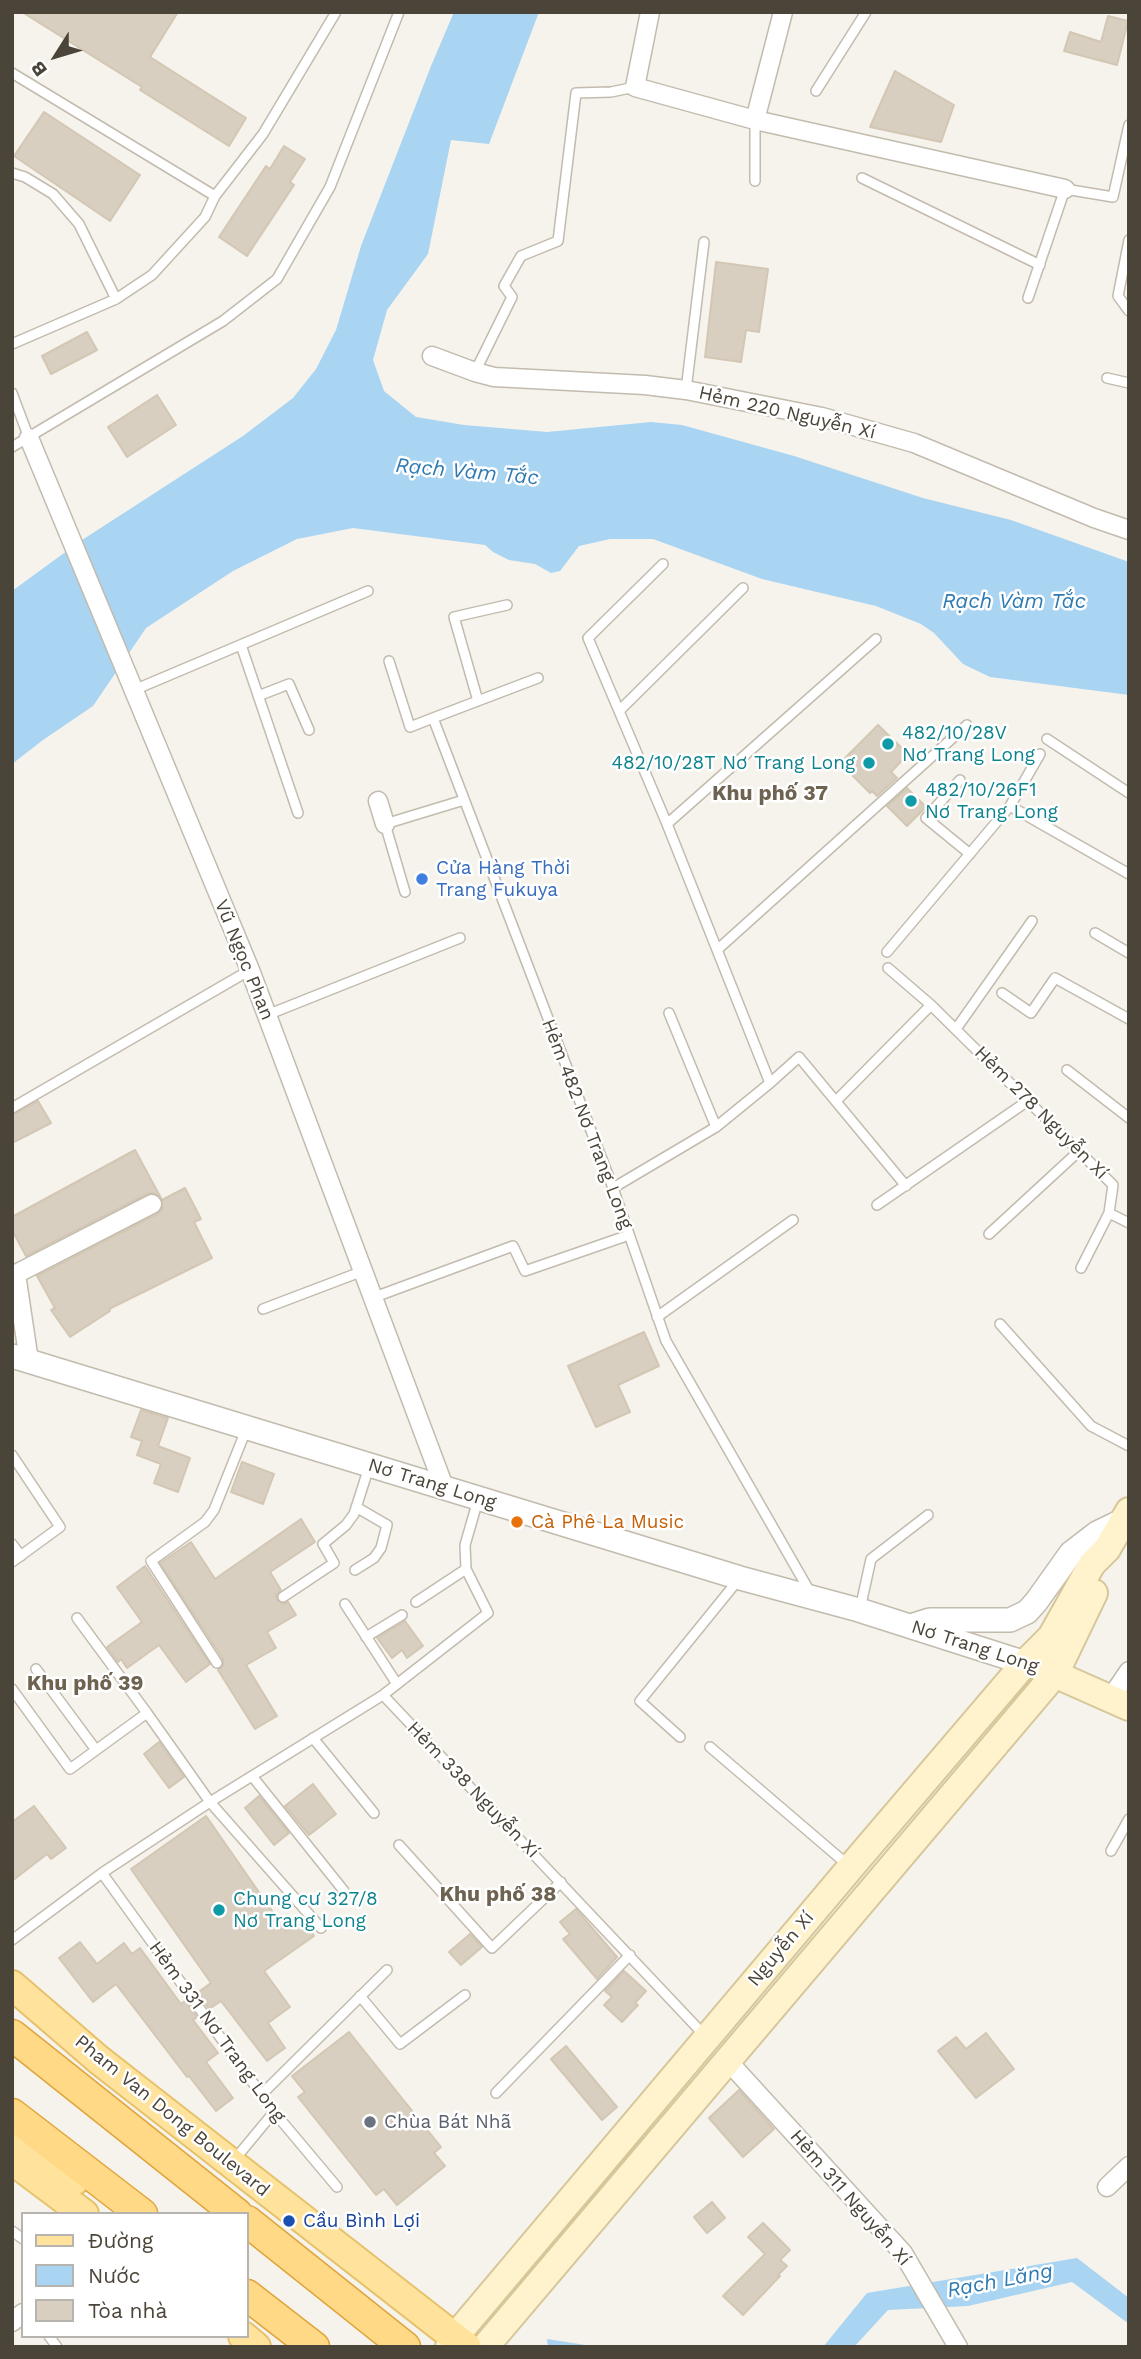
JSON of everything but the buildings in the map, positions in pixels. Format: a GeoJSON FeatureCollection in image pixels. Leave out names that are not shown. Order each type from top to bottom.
{"type":"FeatureCollection","features":[{"type":"Feature","properties":{"kind":"highway","name":"Pham Van Dong Boulevard"},"geometry":{"type":"LineString","coordinates":[[12,2035],[234,2212]]}},
{"type":"Feature","properties":{"kind":"highway"},"geometry":{"type":"LineString","coordinates":[[12,2114],[138,2212]]}},
{"type":"Feature","properties":{"kind":"highway","name":"Pham Van Dong Boulevard"},"geometry":{"type":"LineString","coordinates":[[248,2223],[405,2347]]}},
{"type":"Feature","properties":{"kind":"highway"},"geometry":{"type":"LineString","coordinates":[[248,2296],[314,2347]]}},
{"type":"Feature","properties":{"kind":"main road","name":"Nguyễn Xí"},"geometry":{"type":"LineString","coordinates":[[457,2344],[459,2332],[851,1867],[1025,1663],[1051,1637],[1092,1564],[1107,1549],[1126,1516]]}},
{"type":"Feature","properties":{"kind":"main road","name":"Nguyễn Xí"},"geometry":{"type":"LineString","coordinates":[[485,2347],[1055,1674],[1104,1572],[1107,1549]]}},
{"type":"Feature","properties":{"kind":"main road","name":"Nơ Trang Long"},"geometry":{"type":"LineString","coordinates":[[1025,1663],[1119,1703]]}},
{"type":"Feature","properties":{"kind":"main road","name":"Pham Van Dong Boulevard"},"geometry":{"type":"LineString","coordinates":[[12,1985],[99,2060],[457,2344]]}},
{"type":"Feature","properties":{"kind":"main road","name":"Pham Van Dong Boulevard"},"geometry":{"type":"LineString","coordinates":[[12,2008],[190,2154],[236,2212]]}},
{"type":"Feature","properties":{"kind":"main road"},"geometry":{"type":"LineString","coordinates":[[12,2134],[110,2205],[134,2212]]}},
{"type":"Feature","properties":{"kind":"main road"},"geometry":{"type":"LineString","coordinates":[[12,2160],[81,2212]]}},
{"type":"Feature","properties":{"kind":"street"},"geometry":{"type":"LineString","coordinates":[[650,12],[635,87],[755,120],[1065,189]]}},
{"type":"Feature","properties":{"kind":"street"},"geometry":{"type":"LineString","coordinates":[[755,120],[783,12]]}},
{"type":"Feature","properties":{"kind":"street","name":"Hẻm 220 Nguyễn Xí"},"geometry":{"type":"LineString","coordinates":[[432,356],[494,377],[601,381],[686,390],[822,417],[914,443],[1129,530]]}},
{"type":"Feature","properties":{"kind":"street","name":"Vũ Ngọc Phan"},"geometry":{"type":"LineString","coordinates":[[29,438],[250,970],[444,1488]]}},
{"type":"Feature","properties":{"kind":"street"},"geometry":{"type":"LineString","coordinates":[[378,801],[385,824]]}},
{"type":"Feature","properties":{"kind":"street"},"geometry":{"type":"LineString","coordinates":[[21,1359],[16,1274],[152,1204]]}},
{"type":"Feature","properties":{"kind":"street","name":"Nơ Trang Long"},"geometry":{"type":"LineString","coordinates":[[21,1359],[740,1578],[859,1610],[1025,1663]]}},
{"type":"Feature","properties":{"kind":"street"},"geometry":{"type":"LineString","coordinates":[[911,1626],[930,1620],[1010,1620],[1027,1612],[1071,1553],[1126,1516]]}},
{"type":"Feature","properties":{"kind":"street"},"geometry":{"type":"LineString","coordinates":[[1119,1703],[1129,1671]]}},
{"type":"Feature","properties":{"kind":"street","name":"Hẻm 311 Nguyễn Xí"},"geometry":{"type":"LineString","coordinates":[[727,2060],[903,2253],[958,2347]]}},
{"type":"Feature","properties":{"kind":"street"},"geometry":{"type":"LineString","coordinates":[[1107,2188],[1129,2166]]}},
{"type":"Feature","properties":{"kind":"lane"},"geometry":{"type":"LineString","coordinates":[[12,344],[116,299],[152,275],[205,217],[215,196],[263,134],[336,12]]}},
{"type":"Feature","properties":{"kind":"lane"},"geometry":{"type":"LineString","coordinates":[[12,447],[223,321],[277,279],[330,187],[386,38],[399,12]]}},
{"type":"Feature","properties":{"kind":"lane"},"geometry":{"type":"LineString","coordinates":[[816,91],[866,12]]}},
{"type":"Feature","properties":{"kind":"lane"},"geometry":{"type":"LineString","coordinates":[[12,73],[215,196]]}},
{"type":"Feature","properties":{"kind":"lane"},"geometry":{"type":"LineString","coordinates":[[475,372],[512,297],[504,286],[521,256],[558,242],[576,93],[611,92],[635,87]]}},
{"type":"Feature","properties":{"kind":"lane"},"geometry":{"type":"LineString","coordinates":[[755,120],[755,181]]}},
{"type":"Feature","properties":{"kind":"lane"},"geometry":{"type":"LineString","coordinates":[[1028,299],[1065,189],[1113,197],[1129,125]]}},
{"type":"Feature","properties":{"kind":"lane"},"geometry":{"type":"LineString","coordinates":[[12,173],[25,177],[54,194],[79,224],[116,299]]}},
{"type":"Feature","properties":{"kind":"lane"},"geometry":{"type":"LineString","coordinates":[[862,178],[1041,265]]}},
{"type":"Feature","properties":{"kind":"lane"},"geometry":{"type":"LineString","coordinates":[[1129,240],[1118,296],[1129,311]]}},
{"type":"Feature","properties":{"kind":"lane"},"geometry":{"type":"LineString","coordinates":[[686,390],[704,242]]}},
{"type":"Feature","properties":{"kind":"lane"},"geometry":{"type":"LineString","coordinates":[[1107,378],[1129,383]]}},
{"type":"Feature","properties":{"kind":"lane"},"geometry":{"type":"LineString","coordinates":[[12,393],[29,438]]}},
{"type":"Feature","properties":{"kind":"lane"},"geometry":{"type":"LineString","coordinates":[[663,564],[588,638],[667,824],[770,1083]]}},
{"type":"Feature","properties":{"kind":"lane"},"geometry":{"type":"LineString","coordinates":[[620,710],[743,588]]}},
{"type":"Feature","properties":{"kind":"lane"},"geometry":{"type":"LineString","coordinates":[[130,682],[240,645],[368,591]]}},
{"type":"Feature","properties":{"kind":"lane"},"geometry":{"type":"LineString","coordinates":[[478,701],[454,617],[507,605]]}},
{"type":"Feature","properties":{"kind":"lane"},"geometry":{"type":"LineString","coordinates":[[667,824],[876,639]]}},
{"type":"Feature","properties":{"kind":"lane"},"geometry":{"type":"LineString","coordinates":[[240,645],[298,813]]}},
{"type":"Feature","properties":{"kind":"lane"},"geometry":{"type":"LineString","coordinates":[[389,662],[410,727],[538,678]]}},
{"type":"Feature","properties":{"kind":"lane"},"geometry":{"type":"LineString","coordinates":[[258,696],[289,684],[309,730]]}},
{"type":"Feature","properties":{"kind":"lane","name":"Hẻm 482 Nơ Trang Long"},"geometry":{"type":"LineString","coordinates":[[433,718],[613,1188],[666,1341],[813,1598]]}},
{"type":"Feature","properties":{"kind":"lane"},"geometry":{"type":"LineString","coordinates":[[717,950],[967,725]]}},
{"type":"Feature","properties":{"kind":"lane"},"geometry":{"type":"LineString","coordinates":[[1047,739],[1129,793]]}},
{"type":"Feature","properties":{"kind":"lane"},"geometry":{"type":"LineString","coordinates":[[887,952],[1010,806],[1040,754]]}},
{"type":"Feature","properties":{"kind":"lane"},"geometry":{"type":"LineString","coordinates":[[960,780],[926,818],[970,854]]}},
{"type":"Feature","properties":{"kind":"lane"},"geometry":{"type":"LineString","coordinates":[[405,892],[385,824],[464,800]]}},
{"type":"Feature","properties":{"kind":"lane"},"geometry":{"type":"LineString","coordinates":[[1010,806],[1129,874]]}},
{"type":"Feature","properties":{"kind":"lane"},"geometry":{"type":"LineString","coordinates":[[956,1029],[1031,921]]}},
{"type":"Feature","properties":{"kind":"lane"},"geometry":{"type":"LineString","coordinates":[[1095,933],[1129,953]]}},
{"type":"Feature","properties":{"kind":"lane"},"geometry":{"type":"LineString","coordinates":[[267,1015],[460,938]]}},
{"type":"Feature","properties":{"kind":"lane","name":"Hẻm 278 Nguyễn Xí"},"geometry":{"type":"LineString","coordinates":[[888,968],[956,1029],[1114,1185],[1109,1213]]}},
{"type":"Feature","properties":{"kind":"lane"},"geometry":{"type":"LineString","coordinates":[[12,1108],[250,970]]}},
{"type":"Feature","properties":{"kind":"lane"},"geometry":{"type":"LineString","coordinates":[[1002,993],[1031,1013],[1055,978],[1129,1019]]}},
{"type":"Feature","properties":{"kind":"lane"},"geometry":{"type":"LineString","coordinates":[[836,1101],[931,1005]]}},
{"type":"Feature","properties":{"kind":"lane"},"geometry":{"type":"LineString","coordinates":[[669,1013],[716,1126]]}},
{"type":"Feature","properties":{"kind":"lane"},"geometry":{"type":"LineString","coordinates":[[613,1188],[716,1126],[799,1057],[906,1186]]}},
{"type":"Feature","properties":{"kind":"lane"},"geometry":{"type":"LineString","coordinates":[[1067,1070],[1129,1118]]}},
{"type":"Feature","properties":{"kind":"lane"},"geometry":{"type":"LineString","coordinates":[[877,1205],[1029,1100]]}},
{"type":"Feature","properties":{"kind":"lane"},"geometry":{"type":"LineString","coordinates":[[989,1234],[1078,1152]]}},
{"type":"Feature","properties":{"kind":"lane"},"geometry":{"type":"LineString","coordinates":[[1081,1268],[1109,1213],[1129,1223]]}},
{"type":"Feature","properties":{"kind":"lane"},"geometry":{"type":"LineString","coordinates":[[657,1317],[793,1220]]}},
{"type":"Feature","properties":{"kind":"lane"},"geometry":{"type":"LineString","coordinates":[[372,1298],[513,1246],[525,1271],[629,1235]]}},
{"type":"Feature","properties":{"kind":"lane"},"geometry":{"type":"LineString","coordinates":[[263,1309],[363,1271]]}},
{"type":"Feature","properties":{"kind":"lane"},"geometry":{"type":"LineString","coordinates":[[1000,1324],[1091,1426],[1129,1446]]}},
{"type":"Feature","properties":{"kind":"lane"},"geometry":{"type":"LineString","coordinates":[[217,1663],[151,1560],[205,1522],[214,1510],[246,1428]]}},
{"type":"Feature","properties":{"kind":"lane"},"geometry":{"type":"LineString","coordinates":[[12,1455],[60,1528],[12,1562]]}},
{"type":"Feature","properties":{"kind":"lane"},"geometry":{"type":"LineString","coordinates":[[283,1597],[334,1563],[323,1544],[346,1525],[356,1507],[370,1465]]}},
{"type":"Feature","properties":{"kind":"lane"},"geometry":{"type":"LineString","coordinates":[[12,1940],[103,1873],[210,1802],[383,1695],[488,1613],[466,1569],[465,1545],[479,1498]]}},
{"type":"Feature","properties":{"kind":"lane"},"geometry":{"type":"LineString","coordinates":[[355,1570],[374,1558],[381,1548],[387,1525],[356,1507]]}},
{"type":"Feature","properties":{"kind":"lane"},"geometry":{"type":"LineString","coordinates":[[859,1610],[871,1559],[928,1515]]}},
{"type":"Feature","properties":{"kind":"lane"},"geometry":{"type":"LineString","coordinates":[[12,1544],[21,1556]]}},
{"type":"Feature","properties":{"kind":"lane"},"geometry":{"type":"LineString","coordinates":[[416,1602],[466,1569]]}},
{"type":"Feature","properties":{"kind":"lane"},"geometry":{"type":"LineString","coordinates":[[680,1737],[640,1701],[740,1578]]}},
{"type":"Feature","properties":{"kind":"lane"},"geometry":{"type":"LineString","coordinates":[[345,1604],[397,1684]]}},
{"type":"Feature","properties":{"kind":"lane"},"geometry":{"type":"LineString","coordinates":[[366,1637],[402,1615]]}},
{"type":"Feature","properties":{"kind":"lane"},"geometry":{"type":"LineString","coordinates":[[76,1618],[210,1802],[321,1928]]}},
{"type":"Feature","properties":{"kind":"lane"},"geometry":{"type":"LineString","coordinates":[[36,1669],[96,1751]]}},
{"type":"Feature","properties":{"kind":"lane"},"geometry":{"type":"LineString","coordinates":[[12,1689],[70,1769],[147,1713]]}},
{"type":"Feature","properties":{"kind":"lane","name":"Hẻm 338 Nguyễn Xí"},"geometry":{"type":"LineString","coordinates":[[383,1695],[707,2038]]}},
{"type":"Feature","properties":{"kind":"lane"},"geometry":{"type":"LineString","coordinates":[[313,1738],[374,1813]]}},
{"type":"Feature","properties":{"kind":"lane"},"geometry":{"type":"LineString","coordinates":[[710,1747],[851,1867]]}},
{"type":"Feature","properties":{"kind":"lane"},"geometry":{"type":"LineString","coordinates":[[252,1776],[344,1891]]}},
{"type":"Feature","properties":{"kind":"lane"},"geometry":{"type":"LineString","coordinates":[[1111,1851],[1129,1819]]}},
{"type":"Feature","properties":{"kind":"lane"},"geometry":{"type":"LineString","coordinates":[[399,1845],[492,1948],[561,1882]]}},
{"type":"Feature","properties":{"kind":"lane","name":"Hẻm 331 Nơ Trang Long"},"geometry":{"type":"LineString","coordinates":[[103,1873],[261,2095],[337,2187]]}},
{"type":"Feature","properties":{"kind":"lane"},"geometry":{"type":"LineString","coordinates":[[496,2093],[630,1955]]}},
{"type":"Feature","properties":{"kind":"lane"},"geometry":{"type":"LineString","coordinates":[[261,2095],[387,1970]]}},
{"type":"Feature","properties":{"kind":"lane"},"geometry":{"type":"LineString","coordinates":[[360,1996],[400,2044],[465,1995]]}},
{"type":"Feature","properties":{"kind":"lane"},"geometry":{"type":"LineString","coordinates":[[231,2164],[274,2112]]}},
{"type":"Feature","properties":{"kind":"water","name":"Rạch Vàm Tắc"},"geometry":{"type":"Polygon","coordinates":[[[454,12],[539,12],[489,144],[451,140],[428,254],[387,310],[373,360],[384,391],[416,417],[464,425],[547,432],[651,422],[682,425],[794,456],[923,498],[1011,520],[1129,562],[1129,695],[990,677],[963,664],[934,633],[921,624],[876,606],[762,579],[653,539],[610,539],[579,546],[560,571],[551,573],[535,564],[509,560],[485,545],[353,528],[297,539],[233,571],[146,628],[93,706],[12,764],[12,591],[82,540],[243,436],[293,398],[316,369],[336,330],[361,246],[454,12]]]}},
{"type":"Feature","properties":{"kind":"water","name":"Rạch Lăng"},"geometry":{"type":"Polygon","coordinates":[[[1077,2258],[1129,2298],[1129,2324],[1072,2282],[968,2306],[888,2310],[854,2347],[823,2347],[867,2293],[1077,2258]]]}},
{"type":"Feature","properties":{"kind":"water"},"geometry":{"type":"Polygon","coordinates":[[[547,2339],[598,2347],[548,2347],[547,2339]]]}},
{"type":"Feature","properties":{"kind":"place","name":"482/10/28V Nơ Trang Long"},"geometry":{"type":"Point","coordinates":[888,744]}},
{"type":"Feature","properties":{"kind":"place","name":"482/10/28T Nơ Trang Long"},"geometry":{"type":"Point","coordinates":[869,763]}},
{"type":"Feature","properties":{"kind":"place","name":"482/10/26F1 Nơ Trang Long"},"geometry":{"type":"Point","coordinates":[911,801]}},
{"type":"Feature","properties":{"kind":"place","name":"Cửa Hàng Thời Trang Fukuya"},"geometry":{"type":"Point","coordinates":[422,879]}},
{"type":"Feature","properties":{"kind":"place","name":"Cà Phê La Music"},"geometry":{"type":"Point","coordinates":[517,1522]}},
{"type":"Feature","properties":{"kind":"place","name":"Chung cư 327/8 Nơ Trang Long"},"geometry":{"type":"Point","coordinates":[219,1910]}},
{"type":"Feature","properties":{"kind":"place","name":"Chùa Bát Nhã"},"geometry":{"type":"Point","coordinates":[370,2122]}},
{"type":"Feature","properties":{"kind":"place","name":"Cầu Bình Lợi"},"geometry":{"type":"Point","coordinates":[289,2221]}},
{"type":"Feature","properties":{"kind":"district","name":"Khu phố 37"},"geometry":{"type":"Point","coordinates":[770,794]}},
{"type":"Feature","properties":{"kind":"district","name":"Khu phố 39"},"geometry":{"type":"Point","coordinates":[85,1684]}},
{"type":"Feature","properties":{"kind":"district","name":"Khu phố 38"},"geometry":{"type":"Point","coordinates":[498,1895]}}]}
